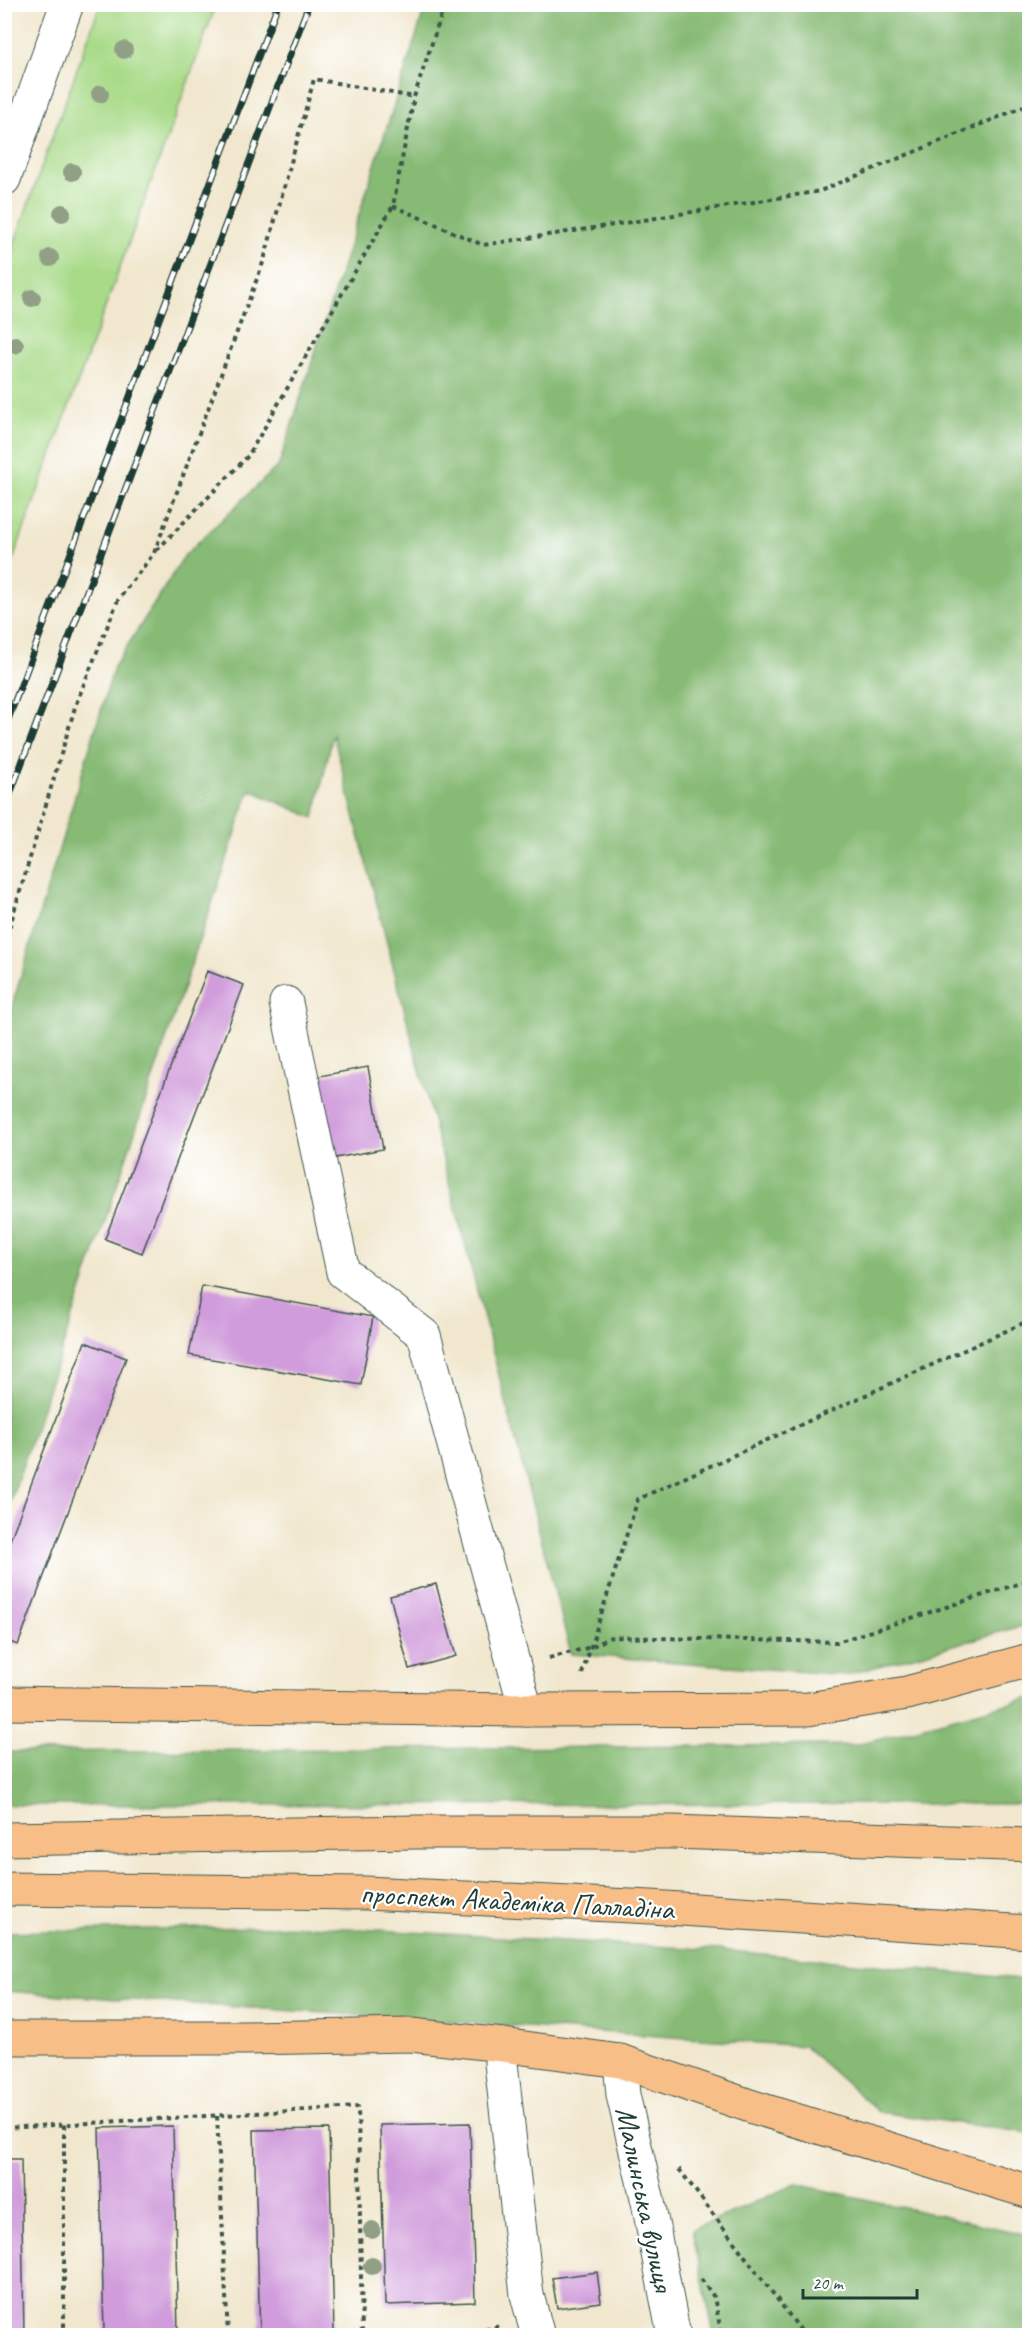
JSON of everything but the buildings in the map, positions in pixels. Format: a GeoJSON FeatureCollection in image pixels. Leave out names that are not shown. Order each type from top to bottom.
{"type":"FeatureCollection","features":[{"type":"Feature","properties":{"kind":"highway"},"geometry":{"type":"LineString","coordinates":[[4,1703],[526,1710],[808,1709],[907,1693],[1029,1660]]}},
{"type":"Feature","properties":{"kind":"highway","name":"проспект Академіка Палладіна"},"geometry":{"type":"LineString","coordinates":[[4,1839],[416,1832],[673,1832],[1029,1845]]}},
{"type":"Feature","properties":{"kind":"highway","name":"проспект Академіка Палладіна"},"geometry":{"type":"LineString","coordinates":[[4,1889],[366,1893],[651,1907],[1029,1932]]}},
{"type":"Feature","properties":{"kind":"highway"},"geometry":{"type":"LineString","coordinates":[[4,2038],[411,2036],[503,2045],[620,2061],[753,2107],[1029,2192]]}},
{"type":"Feature","properties":{"kind":"street"},"geometry":{"type":"LineString","coordinates":[[4,179],[67,4]]}},
{"type":"Feature","properties":{"kind":"street"},"geometry":{"type":"LineString","coordinates":[[286,1003],[343,1272],[424,1335],[526,1710]]}},
{"type":"Feature","properties":{"kind":"street"},"geometry":{"type":"LineString","coordinates":[[503,2045],[501,2063],[527,2295],[538,2336]]}},
{"type":"Feature","properties":{"kind":"street","name":"Малинська вулиця"},"geometry":{"type":"LineString","coordinates":[[620,2061],[623,2095],[648,2202],[674,2336]]}},
{"type":"Feature","properties":{"kind":"path"},"geometry":{"type":"LineString","coordinates":[[4,945],[75,704],[118,600],[154,553],[248,456],[393,206],[414,97],[445,4]]}},
{"type":"Feature","properties":{"kind":"path"},"geometry":{"type":"LineString","coordinates":[[154,553],[264,260],[314,79],[414,97]]}},
{"type":"Feature","properties":{"kind":"path"},"geometry":{"type":"LineString","coordinates":[[393,206],[483,244],[624,223],[820,191],[1029,104]]}},
{"type":"Feature","properties":{"kind":"path"},"geometry":{"type":"LineString","coordinates":[[571,1710],[638,1499],[1029,1320]]}},
{"type":"Feature","properties":{"kind":"path"},"geometry":{"type":"LineString","coordinates":[[541,1660],[591,1647],[611,1637],[837,1642],[1029,1580]]}},
{"type":"Feature","properties":{"kind":"path"},"geometry":{"type":"LineString","coordinates":[[4,2128],[358,2107],[362,2336]]}},
{"type":"Feature","properties":{"kind":"path"},"geometry":{"type":"LineString","coordinates":[[217,2116],[228,2336]]}},
{"type":"Feature","properties":{"kind":"path"},"geometry":{"type":"LineString","coordinates":[[64,2124],[64,2336]]}},
{"type":"Feature","properties":{"kind":"path"},"geometry":{"type":"LineString","coordinates":[[676,2164],[805,2336]]}},
{"type":"Feature","properties":{"kind":"green space"},"geometry":{"type":"Polygon","coordinates":[[[100,5],[216,5],[5,581],[5,269],[100,5]]]}},
{"type":"Feature","properties":{"kind":"green space"},"geometry":{"type":"Polygon","coordinates":[[[426,5],[1029,5],[1029,1624],[846,1675],[571,1654],[333,734],[314,818],[250,790],[5,1518],[5,1029],[114,667],[185,555],[279,465],[426,5]]]}},
{"type":"Feature","properties":{"kind":"green space"},"geometry":{"type":"Polygon","coordinates":[[[1029,1698],[1029,1804],[5,1805],[5,1752],[855,1745],[1029,1698]]]}},
{"type":"Feature","properties":{"kind":"green space"},"geometry":{"type":"Polygon","coordinates":[[[308,1926],[721,1950],[1029,1980],[1029,2133],[879,2112],[804,2046],[5,1991],[4,1932],[308,1926]]]}},
{"type":"Feature","properties":{"kind":"green space"},"geometry":{"type":"Polygon","coordinates":[[[796,2184],[1029,2235],[1029,2335],[714,2335],[692,2230],[796,2184]]]}},
{"type":"Feature","properties":{"kind":"railway"},"geometry":{"type":"LineString","coordinates":[[4,730],[278,4]]}},
{"type":"Feature","properties":{"kind":"railway"},"geometry":{"type":"LineString","coordinates":[[4,810],[309,4]]}}]}
